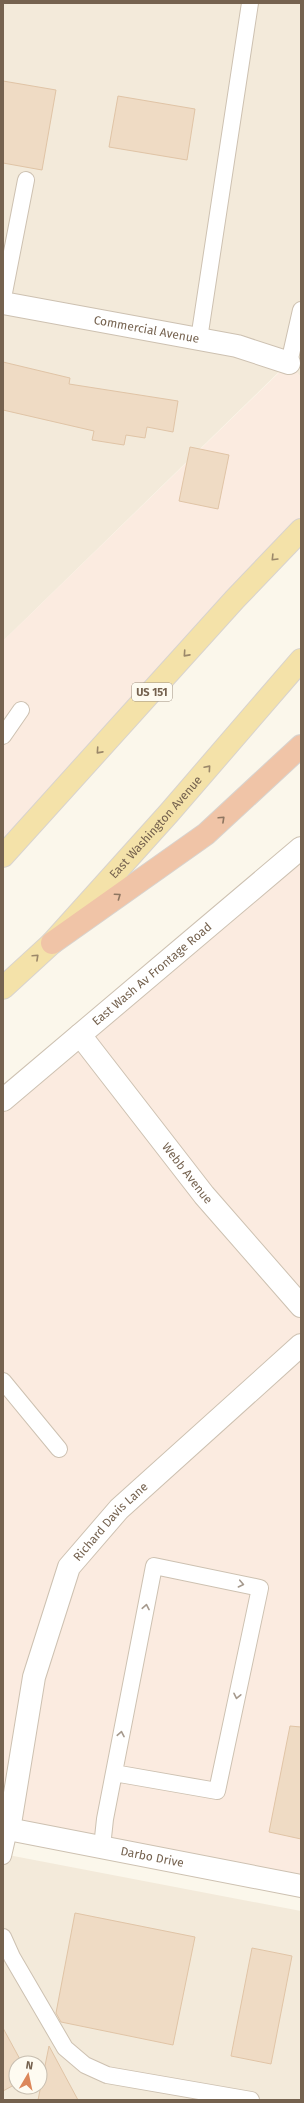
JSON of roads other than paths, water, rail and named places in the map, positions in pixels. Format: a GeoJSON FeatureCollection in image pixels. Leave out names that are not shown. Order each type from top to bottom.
{"type":"FeatureCollection","features":[{"type":"Feature","properties":{"kind":"highway"},"geometry":{"type":"LineString","coordinates":[[52,943],[206,834],[301,746]]}},
{"type":"Feature","properties":{"kind":"main road","name":"US 151"},"geometry":{"type":"LineString","coordinates":[[3,856],[235,598],[301,530]]}},
{"type":"Feature","properties":{"kind":"main road","name":"East Washington Avenue"},"geometry":{"type":"LineString","coordinates":[[3,988],[52,943],[169,813],[301,660]]}},
{"type":"Feature","properties":{"kind":"street","name":"Commercial Avenue"},"geometry":{"type":"LineString","coordinates":[[3,303],[237,346],[289,363]]}},
{"type":"Feature","properties":{"kind":"street","name":"East Wash Av Frontage Road"},"geometry":{"type":"LineString","coordinates":[[3,1100],[301,848]]}},
{"type":"Feature","properties":{"kind":"street","name":"Webb Avenue"},"geometry":{"type":"LineString","coordinates":[[80,1035],[204,1195],[301,1306]]}},
{"type":"Feature","properties":{"kind":"street","name":"Richard Davis Lane"},"geometry":{"type":"LineString","coordinates":[[6,1829],[34,1677],[69,1567],[119,1509],[301,1345]]}},
{"type":"Feature","properties":{"kind":"street","name":"Darbo Drive"},"geometry":{"type":"LineString","coordinates":[[6,1829],[301,1886]]}},
{"type":"Feature","properties":{"kind":"lane"},"geometry":{"type":"LineString","coordinates":[[199,339],[250,3]]}},
{"type":"Feature","properties":{"kind":"lane"},"geometry":{"type":"LineString","coordinates":[[3,298],[26,180]]}},
{"type":"Feature","properties":{"kind":"lane"},"geometry":{"type":"LineString","coordinates":[[289,363],[301,310]]}},
{"type":"Feature","properties":{"kind":"lane"},"geometry":{"type":"LineString","coordinates":[[3,736],[21,710]]}},
{"type":"Feature","properties":{"kind":"lane"},"geometry":{"type":"LineString","coordinates":[[3,1381],[59,1449]]}},
{"type":"Feature","properties":{"kind":"lane"},"geometry":{"type":"LineString","coordinates":[[102,1847],[114,1773],[154,1566],[260,1588],[217,1791],[114,1773]]}},
{"type":"Feature","properties":{"kind":"lane"},"geometry":{"type":"LineString","coordinates":[[3,1856],[6,1829]]}},
{"type":"Feature","properties":{"kind":"lane"},"geometry":{"type":"LineString","coordinates":[[3,1937],[12,1957],[65,2048],[85,2065],[107,2075],[251,2100]]}}]}
